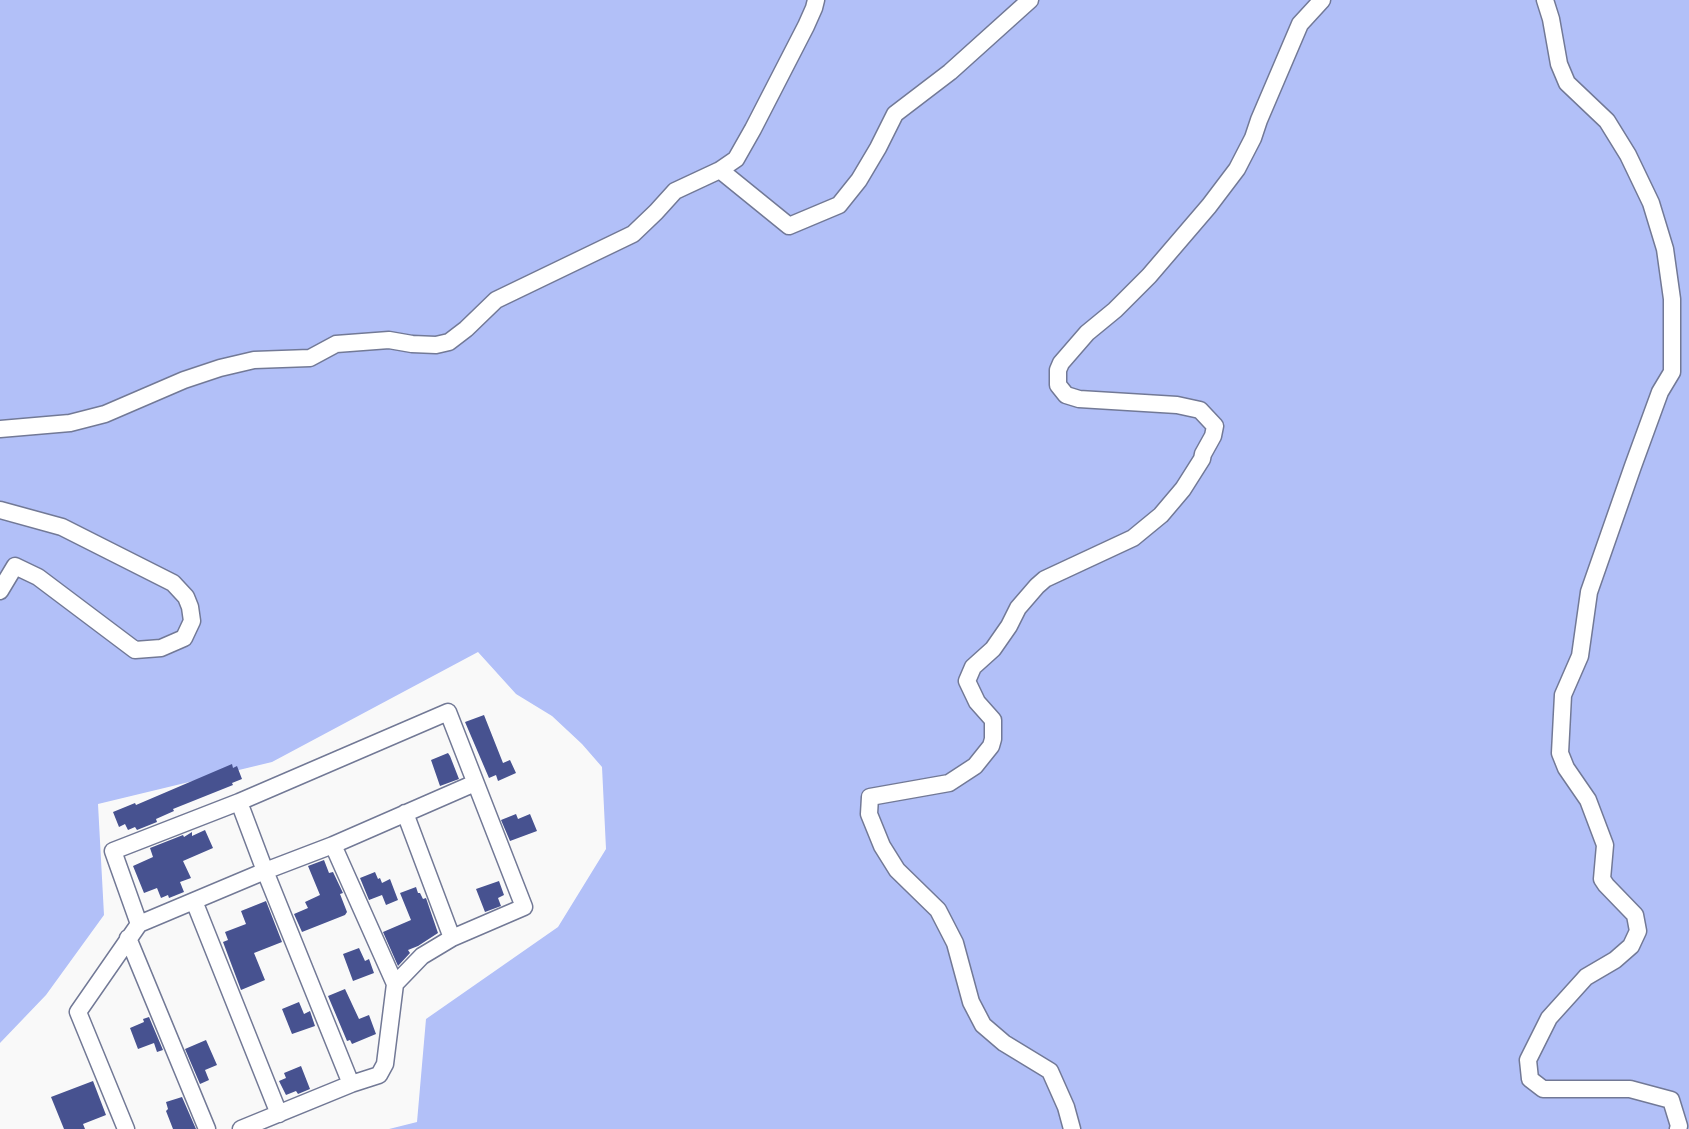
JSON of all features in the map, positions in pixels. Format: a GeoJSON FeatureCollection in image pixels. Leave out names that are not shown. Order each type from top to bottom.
{"type":"FeatureCollection","features":[{"type":"Feature","properties":{"kind":"street"},"geometry":{"type":"LineString","coordinates":[[0,429],[70,422],[105,414],[184,380],[220,368],[254,360],[310,358],[336,344],[389,340],[436,345],[449,342],[496,300],[633,234],[675,191],[720,170],[736,159],[806,26],[816,0]]}},
{"type":"Feature","properties":{"kind":"street"},"geometry":{"type":"LineString","coordinates":[[720,170],[789,226],[839,205],[859,180],[895,114],[950,72],[1030,0]]}},
{"type":"Feature","properties":{"kind":"street"},"geometry":{"type":"LineString","coordinates":[[1072,1129],[1066,1107],[1050,1071],[1004,1043],[983,1025],[971,1002],[955,943],[938,910],[897,870],[882,846],[869,814],[870,797],[948,783],[975,766],[991,746],[993,720],[977,702],[967,681],[973,667],[993,649],[1018,608],[1037,586],[1045,579],[1133,538],[1161,515],[1183,489],[1202,459],[1213,436],[1214,426],[1200,410],[1177,405],[1066,396],[1058,385],[1058,370],[1087,333],[1149,276],[1209,206],[1238,167],[1253,138],[1300,24],[1322,0]]}},
{"type":"Feature","properties":{"kind":"street"},"geometry":{"type":"LineString","coordinates":[[1545,0],[1559,64],[1567,83],[1607,121],[1628,155],[1651,203],[1665,249],[1672,299],[1672,372],[1656,404],[1589,592],[1580,656],[1563,695],[1560,753],[1566,768],[1588,800],[1605,845],[1602,879],[1635,915],[1638,931],[1631,946],[1615,960],[1586,977],[1549,1018],[1528,1060],[1530,1079],[1543,1089],[1630,1089],[1671,1100],[1678,1129]]}},
{"type":"Feature","properties":{"kind":"street"},"geometry":{"type":"LineString","coordinates":[[0,510],[62,527],[173,583],[186,597],[192,621],[184,638],[161,648],[135,650],[38,577],[15,566],[0,591]]}},
{"type":"Feature","properties":{"kind":"street"},"geometry":{"type":"LineString","coordinates":[[139,924],[113,851],[239,802],[448,712],[524,907],[452,938],[422,956],[395,984]]}},
{"type":"Feature","properties":{"kind":"street"},"geometry":{"type":"LineString","coordinates":[[126,1129],[78,1012],[139,924],[265,870],[333,845],[475,783]]}},
{"type":"Feature","properties":{"kind":"street"},"geometry":{"type":"LineString","coordinates":[[239,802],[351,1084]]}},
{"type":"Feature","properties":{"kind":"street"},"geometry":{"type":"LineString","coordinates":[[405,813],[452,938]]}},
{"type":"Feature","properties":{"kind":"street"},"geometry":{"type":"LineString","coordinates":[[241,1129],[379,1075],[385,1064],[395,984],[333,845]]}},
{"type":"Feature","properties":{"kind":"street"},"geometry":{"type":"LineString","coordinates":[[194,901],[279,1114]]}},
{"type":"Feature","properties":{"kind":"street"},"geometry":{"type":"LineString","coordinates":[[128,938],[207,1129]]}},
{"type":"Feature","properties":{"kind":"shaded area"},"geometry":{"type":"Polygon","coordinates":[[[0,0],[1689,0],[1689,1129],[389,1129],[417,1122],[426,1019],[558,927],[606,849],[602,767],[552,716],[516,694],[478,652],[272,762],[98,804],[104,915],[46,995],[0,1043],[0,0]]]}},
{"type":"Feature","properties":{"kind":"building"},"geometry":{"type":"Polygon","coordinates":[[[484,715],[503,763],[510,760],[516,773],[498,781],[496,775],[489,778],[465,722],[484,715]]]}},
{"type":"Feature","properties":{"kind":"building"},"geometry":{"type":"Polygon","coordinates":[[[448,753],[459,779],[440,786],[431,760],[448,753]]]}},
{"type":"Feature","properties":{"kind":"building"},"geometry":{"type":"Polygon","coordinates":[[[232,764],[233,768],[237,766],[242,779],[232,783],[233,785],[173,809],[174,811],[156,819],[157,822],[137,830],[135,827],[128,830],[125,824],[119,827],[113,812],[135,803],[136,805],[232,764]]]}},
{"type":"Feature","properties":{"kind":"building"},"geometry":{"type":"Polygon","coordinates":[[[516,814],[518,819],[530,814],[537,831],[510,841],[501,820],[516,814]]]}},
{"type":"Feature","properties":{"kind":"building"},"geometry":{"type":"Polygon","coordinates":[[[205,830],[213,848],[183,861],[191,878],[180,882],[184,892],[169,898],[168,895],[161,898],[157,888],[144,893],[133,866],[153,857],[150,848],[192,832],[192,836],[205,830]]]}},
{"type":"Feature","properties":{"kind":"building"},"geometry":{"type":"Polygon","coordinates":[[[324,860],[329,873],[333,872],[343,893],[340,894],[347,912],[302,932],[294,914],[308,908],[305,902],[320,895],[308,866],[324,860]]]}},
{"type":"Feature","properties":{"kind":"building"},"geometry":{"type":"Polygon","coordinates":[[[375,872],[382,883],[390,879],[398,900],[386,905],[382,895],[369,900],[360,878],[375,872]]]}},
{"type":"Feature","properties":{"kind":"building"},"geometry":{"type":"Polygon","coordinates":[[[499,881],[504,895],[498,898],[501,906],[485,912],[476,889],[499,881]]]}},
{"type":"Feature","properties":{"kind":"building"},"geometry":{"type":"Polygon","coordinates":[[[416,887],[423,899],[426,898],[438,933],[408,950],[410,953],[398,966],[383,932],[411,920],[400,893],[416,887]]]}},
{"type":"Feature","properties":{"kind":"building"},"geometry":{"type":"Polygon","coordinates":[[[266,901],[282,942],[254,953],[265,980],[241,990],[223,942],[228,940],[225,932],[246,924],[241,911],[266,901]]]}},
{"type":"Feature","properties":{"kind":"building"},"geometry":{"type":"Polygon","coordinates":[[[359,948],[365,961],[369,959],[374,973],[353,981],[343,954],[359,948]]]}},
{"type":"Feature","properties":{"kind":"building"},"geometry":{"type":"Polygon","coordinates":[[[345,989],[359,1019],[369,1015],[376,1034],[352,1044],[350,1040],[347,1041],[328,996],[345,989]]]}},
{"type":"Feature","properties":{"kind":"building"},"geometry":{"type":"Polygon","coordinates":[[[299,1002],[304,1014],[310,1011],[315,1026],[292,1034],[282,1009],[299,1002]]]}},
{"type":"Feature","properties":{"kind":"building"},"geometry":{"type":"Polygon","coordinates":[[[149,1017],[163,1050],[157,1052],[154,1043],[138,1049],[130,1028],[149,1017]]]}},
{"type":"Feature","properties":{"kind":"building"},"geometry":{"type":"Polygon","coordinates":[[[206,1040],[217,1065],[205,1070],[209,1080],[200,1084],[185,1049],[206,1040]]]}},
{"type":"Feature","properties":{"kind":"building"},"geometry":{"type":"Polygon","coordinates":[[[301,1066],[310,1089],[286,1095],[279,1081],[286,1078],[284,1073],[301,1066]]]}},
{"type":"Feature","properties":{"kind":"building"},"geometry":{"type":"Polygon","coordinates":[[[93,1081],[106,1115],[83,1124],[85,1129],[64,1129],[51,1097],[93,1081]]]}},
{"type":"Feature","properties":{"kind":"building"},"geometry":{"type":"Polygon","coordinates":[[[182,1097],[196,1129],[173,1129],[166,1111],[166,1102],[182,1097]]]}}]}
